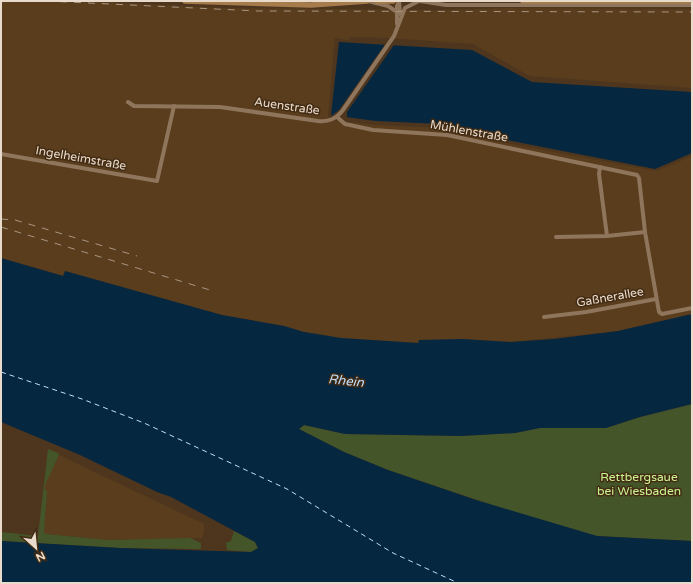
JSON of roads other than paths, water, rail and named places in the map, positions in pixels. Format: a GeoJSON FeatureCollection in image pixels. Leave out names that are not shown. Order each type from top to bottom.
{"type":"FeatureCollection","features":[{"type":"Feature","properties":{"kind":"main road"},"geometry":{"type":"LineString","coordinates":[[185,1],[329,5],[368,1]]}},
{"type":"Feature","properties":{"kind":"main road"},"geometry":{"type":"LineString","coordinates":[[377,1],[393,1]]}},
{"type":"Feature","properties":{"kind":"main road"},"geometry":{"type":"LineString","coordinates":[[523,1],[692,1]]}},
{"type":"Feature","properties":{"kind":"street"},"geometry":{"type":"LineString","coordinates":[[368,1],[388,6],[397,12]]}},
{"type":"Feature","properties":{"kind":"street"},"geometry":{"type":"LineString","coordinates":[[397,29],[397,12],[399,1]]}},
{"type":"Feature","properties":{"kind":"street"},"geometry":{"type":"LineString","coordinates":[[399,1],[400,19]]}},
{"type":"Feature","properties":{"kind":"street"},"geometry":{"type":"LineString","coordinates":[[337,117],[390,42],[405,8],[419,1],[446,5],[692,5]]}},
{"type":"Feature","properties":{"kind":"street"},"geometry":{"type":"LineString","coordinates":[[550,6],[591,1]]}},
{"type":"Feature","properties":{"kind":"street","name":"Auenstraße"},"geometry":{"type":"LineString","coordinates":[[128,102],[134,106],[220,107],[320,121],[330,120],[337,117]]}},
{"type":"Feature","properties":{"kind":"street","name":"Ingelheimstraße"},"geometry":{"type":"LineString","coordinates":[[1,154],[157,181],[174,106]]}},
{"type":"Feature","properties":{"kind":"street","name":"Mühlenstraße"},"geometry":{"type":"LineString","coordinates":[[337,117],[345,124],[362,128],[383,131],[447,135],[638,176],[656,299]]}},
{"type":"Feature","properties":{"kind":"street"},"geometry":{"type":"LineString","coordinates":[[600,167],[599,174],[607,236]]}},
{"type":"Feature","properties":{"kind":"street"},"geometry":{"type":"LineString","coordinates":[[556,237],[607,236],[645,232]]}},
{"type":"Feature","properties":{"kind":"street","name":"Gaßnerallee"},"geometry":{"type":"LineString","coordinates":[[544,317],[586,312],[656,299],[660,314],[692,308]]}},
{"type":"Feature","properties":{"kind":"water"},"geometry":{"type":"Polygon","coordinates":[[[339,42],[472,50],[532,82],[692,92],[692,153],[655,169],[491,137],[440,124],[376,121],[331,115],[339,42]]]}},
{"type":"Feature","properties":{"kind":"water","name":"Rhein"},"geometry":{"type":"Polygon","coordinates":[[[1,258],[63,276],[65,271],[222,315],[341,338],[418,343],[419,340],[462,339],[511,342],[554,339],[618,331],[692,314],[692,404],[640,417],[606,428],[540,428],[515,433],[461,436],[345,434],[304,425],[299,429],[344,452],[388,470],[476,500],[597,536],[692,541],[692,583],[1,583],[1,541],[120,548],[251,552],[258,548],[255,542],[171,497],[157,492],[80,455],[1,422],[1,258]]]}},
{"type":"Feature","properties":{"kind":"railway"},"geometry":{"type":"LineString","coordinates":[[46,1],[258,11],[692,12]]}},
{"type":"Feature","properties":{"kind":"railway"},"geometry":{"type":"LineString","coordinates":[[1,219],[15,220],[137,256]]}},
{"type":"Feature","properties":{"kind":"railway"},"geometry":{"type":"LineString","coordinates":[[1,227],[210,290]]}},
{"type":"Feature","properties":{"kind":"park label","name":"Rettbergsaue bei Wiesbaden"},"geometry":{"type":"Point","coordinates":[639,484]}}]}
